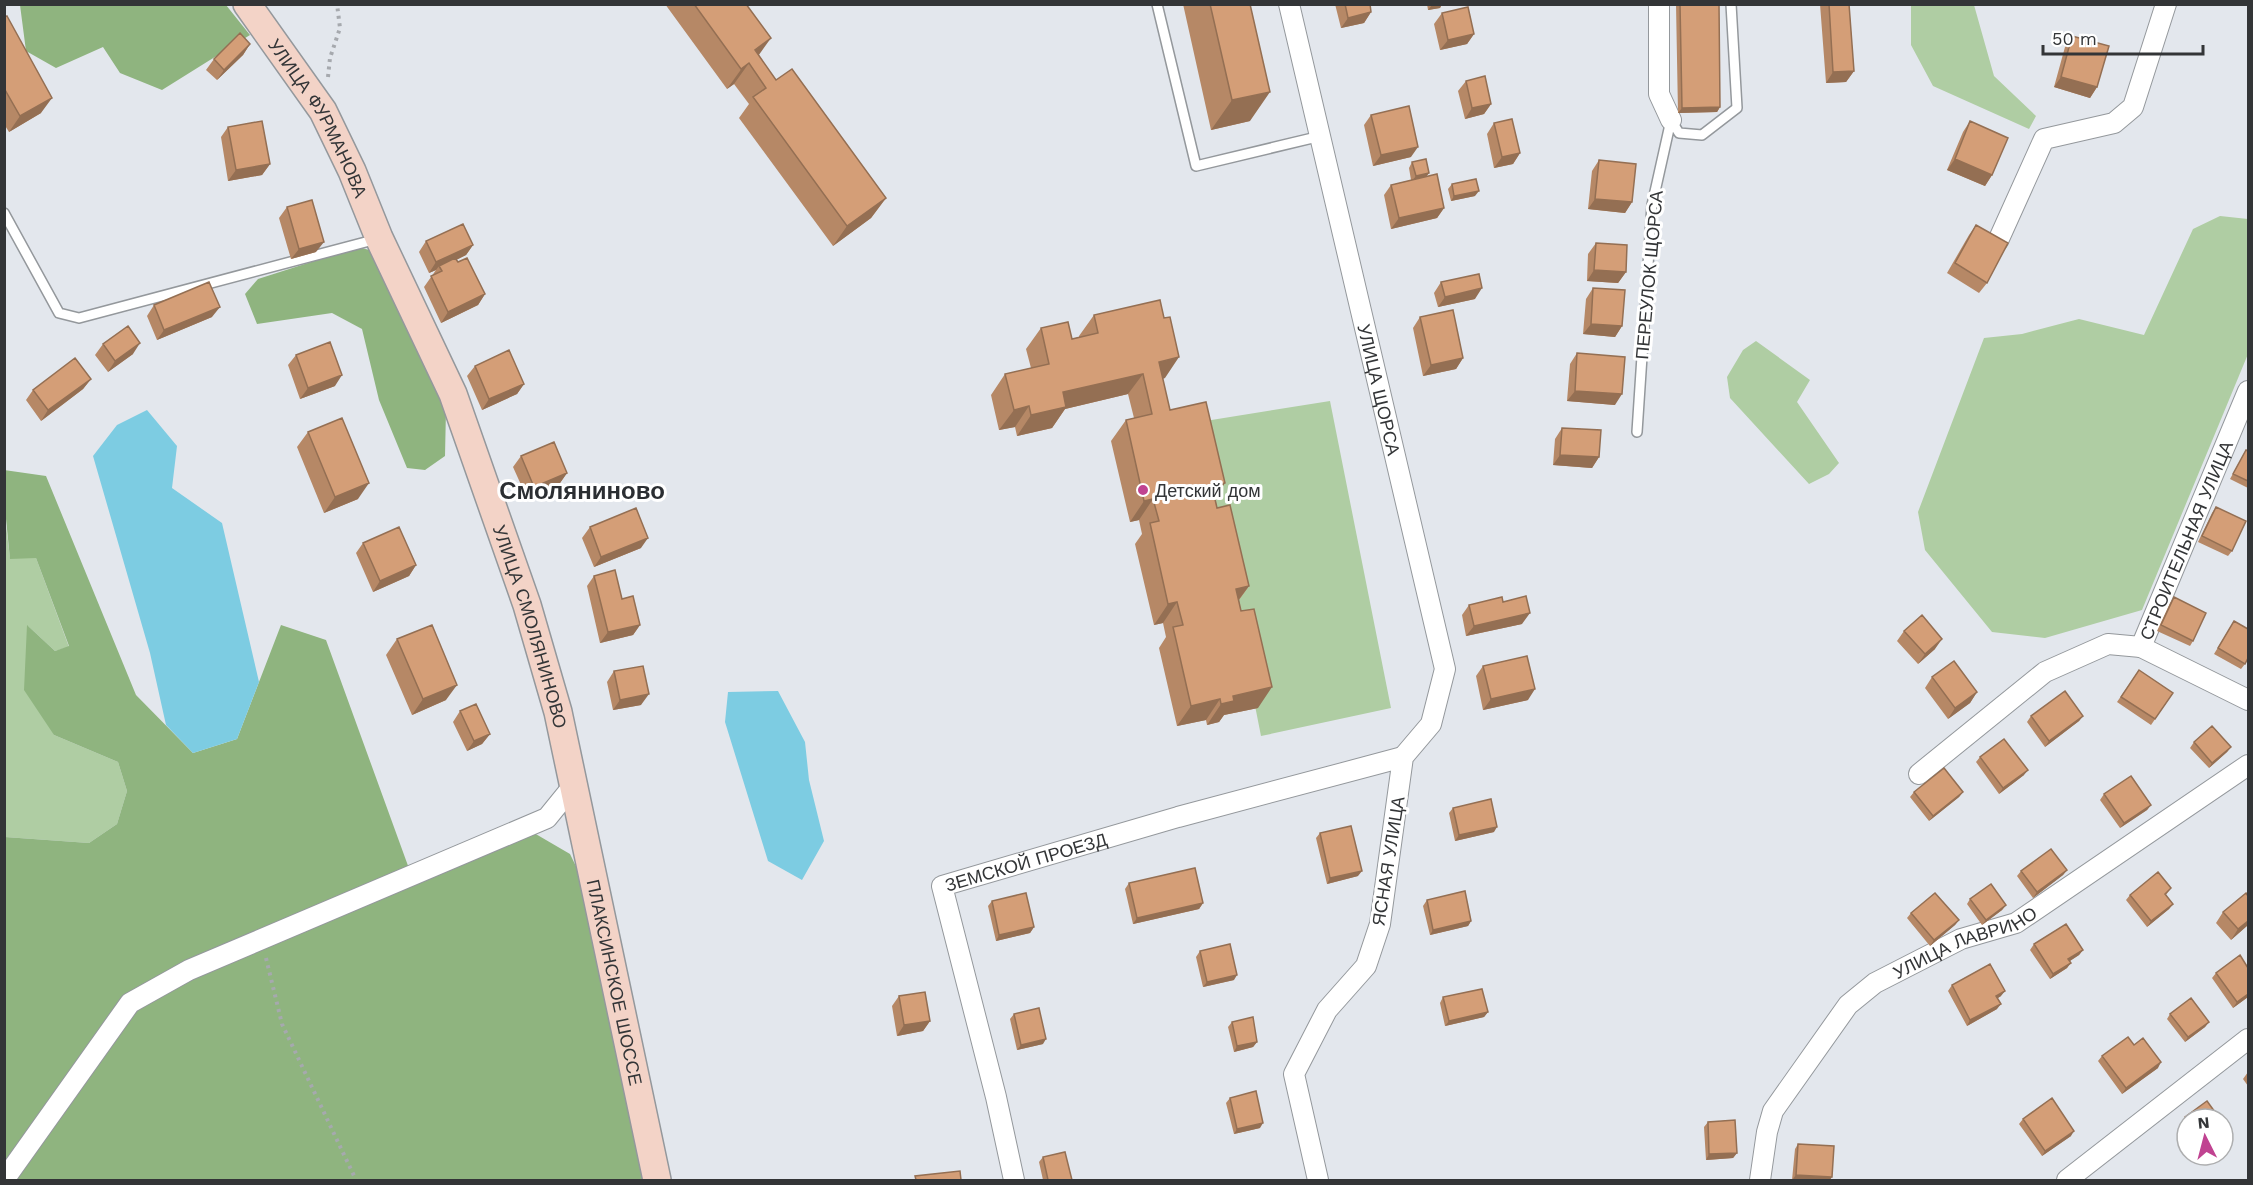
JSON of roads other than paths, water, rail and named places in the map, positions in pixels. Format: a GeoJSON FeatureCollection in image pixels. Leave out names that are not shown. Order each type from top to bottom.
{"type":"FeatureCollection","features":[{"type":"Feature","properties":{"kind":"main road","name":"УЛИЦА ФУРМАНОВА"},"geometry":{"type":"LineString","coordinates":[[247,4],[323,111],[352,171],[379,238]]}},
{"type":"Feature","properties":{"kind":"main road","name":"УЛИЦА СМОЛЯНИНОВО"},"geometry":{"type":"LineString","coordinates":[[379,238],[453,394],[527,605],[558,712],[573,786]]}},
{"type":"Feature","properties":{"kind":"main road","name":"ПЛАКСИНСКОЕ ШОССЕ"},"geometry":{"type":"LineString","coordinates":[[573,786],[657,1180]]}},
{"type":"Feature","properties":{"kind":"street","name":"УЛИЦА ЩОРСА"},"geometry":{"type":"LineString","coordinates":[[1289,4],[1445,669],[1431,724],[1402,762]]}},
{"type":"Feature","properties":{"kind":"street"},"geometry":{"type":"LineString","coordinates":[[1659,4],[1659,94],[1671,120]]}},
{"type":"Feature","properties":{"kind":"street"},"geometry":{"type":"LineString","coordinates":[[1998,241],[2044,139],[2114,123],[2133,107],[2166,4]]}},
{"type":"Feature","properties":{"kind":"street","name":"СТРОИТЕЛЬНАЯ УЛИЦА"},"geometry":{"type":"LineString","coordinates":[[1919,774],[2045,672],[2108,644],[2141,647],[2248,391]]}},
{"type":"Feature","properties":{"kind":"street"},"geometry":{"type":"LineString","coordinates":[[2141,647],[2248,700]]}},
{"type":"Feature","properties":{"kind":"street","name":"ЗЕМСКОЙ ПРОЕЗД"},"geometry":{"type":"LineString","coordinates":[[1014,1180],[996,1097],[942,886],[1178,818],[1402,762]]}},
{"type":"Feature","properties":{"kind":"street","name":"ЯСНАЯ УЛИЦА"},"geometry":{"type":"LineString","coordinates":[[1318,1180],[1294,1074],[1327,1010],[1366,966],[1380,924],[1402,762]]}},
{"type":"Feature","properties":{"kind":"street","name":"УЛИЦА ЛАВРИНО"},"geometry":{"type":"LineString","coordinates":[[1760,1180],[1767,1131],[1773,1111],[1848,1005],[1875,983],[1951,943],[2016,923],[2248,765]]}},
{"type":"Feature","properties":{"kind":"street"},"geometry":{"type":"LineString","coordinates":[[4,1179],[130,1003],[189,970],[547,818],[573,786]]}},
{"type":"Feature","properties":{"kind":"street"},"geometry":{"type":"LineString","coordinates":[[2067,1180],[2248,1039]]}},
{"type":"Feature","properties":{"kind":"lane"},"geometry":{"type":"LineString","coordinates":[[1157,4],[1196,166],[1321,136]]}},
{"type":"Feature","properties":{"kind":"lane"},"geometry":{"type":"LineString","coordinates":[[1671,120],[1679,133],[1702,135],[1737,108],[1731,4]]}},
{"type":"Feature","properties":{"kind":"lane","name":"ПЕРЕУЛОК ЩОРСА"},"geometry":{"type":"LineString","coordinates":[[1637,432],[1652,205],[1671,120]]}},
{"type":"Feature","properties":{"kind":"lane"},"geometry":{"type":"LineString","coordinates":[[4,213],[59,313],[79,318],[379,238]]}},
{"type":"Feature","properties":{"kind":"water"},"geometry":{"type":"Polygon","coordinates":[[[147,410],[177,446],[172,488],[222,523],[259,682],[237,739],[193,753],[166,725],[150,653],[93,456],[117,425],[147,410]]]}},
{"type":"Feature","properties":{"kind":"water"},"geometry":{"type":"Polygon","coordinates":[[[778,691],[805,742],[809,780],[824,841],[802,880],[768,861],[725,722],[728,692],[778,691]]]}},
{"type":"Feature","properties":{"kind":"place","name":"Детский дом"},"geometry":{"type":"Point","coordinates":[1143,490]}},
{"type":"Feature","properties":{"kind":"district","name":"Смоляниново"},"geometry":{"type":"Point","coordinates":[582,491]}}]}
